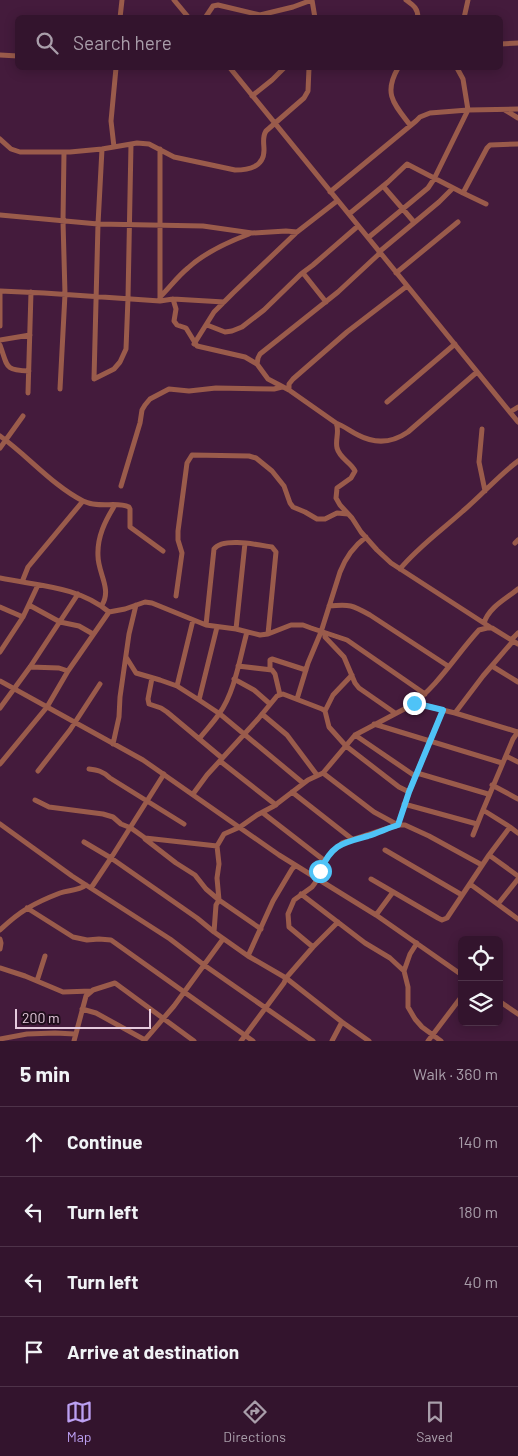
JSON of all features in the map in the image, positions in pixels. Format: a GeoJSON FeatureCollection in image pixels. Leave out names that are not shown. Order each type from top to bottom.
{"type":"FeatureCollection","features":[{"type":"Feature","properties":{"kind":"street"},"geometry":{"type":"LineString","coordinates":[[120,15],[122,0]]}},
{"type":"Feature","properties":{"kind":"street"},"geometry":{"type":"LineString","coordinates":[[174,0],[186,15]]}},
{"type":"Feature","properties":{"kind":"street"},"geometry":{"type":"LineString","coordinates":[[208,15],[213,6],[218,5],[260,15],[312,0],[314,15]]}},
{"type":"Feature","properties":{"kind":"street"},"geometry":{"type":"LineString","coordinates":[[406,0],[416,8],[417,15]]}},
{"type":"Feature","properties":{"kind":"street"},"geometry":{"type":"LineString","coordinates":[[465,15],[468,0]]}},
{"type":"Feature","properties":{"kind":"street"},"geometry":{"type":"LineString","coordinates":[[503,44],[518,43]]}},
{"type":"Feature","properties":{"kind":"street"},"geometry":{"type":"LineString","coordinates":[[0,56],[15,56]]}},
{"type":"Feature","properties":{"kind":"street"},"geometry":{"type":"LineString","coordinates":[[114,147],[112,121],[116,70]]}},
{"type":"Feature","properties":{"kind":"street"},"geometry":{"type":"LineString","coordinates":[[232,70],[518,422]]}},
{"type":"Feature","properties":{"kind":"street"},"geometry":{"type":"LineString","coordinates":[[252,96],[282,70]]}},
{"type":"Feature","properties":{"kind":"street"},"geometry":{"type":"LineString","coordinates":[[0,139],[11,149],[20,152],[64,152],[102,149],[137,143],[149,144],[174,157],[235,170],[245,170],[258,165],[263,158],[264,134],[304,98],[308,91],[309,70]]}},
{"type":"Feature","properties":{"kind":"street"},"geometry":{"type":"LineString","coordinates":[[397,70],[391,86],[391,96],[395,105],[410,125]]}},
{"type":"Feature","properties":{"kind":"street"},"geometry":{"type":"LineString","coordinates":[[369,237],[428,188],[434,179],[468,110],[463,79],[458,70]]}},
{"type":"Feature","properties":{"kind":"street"},"geometry":{"type":"LineString","coordinates":[[505,109],[518,118]]}},
{"type":"Feature","properties":{"kind":"street"},"geometry":{"type":"LineString","coordinates":[[330,192],[420,117],[430,113],[518,109]]}},
{"type":"Feature","properties":{"kind":"street"},"geometry":{"type":"LineString","coordinates":[[102,149],[94,379],[114,368],[120,362],[126,350],[131,144]]}},
{"type":"Feature","properties":{"kind":"street"},"geometry":{"type":"LineString","coordinates":[[463,193],[490,145],[518,144]]}},
{"type":"Feature","properties":{"kind":"street"},"geometry":{"type":"LineString","coordinates":[[160,149],[160,298]]}},
{"type":"Feature","properties":{"kind":"street"},"geometry":{"type":"LineString","coordinates":[[60,389],[65,294],[64,152]]}},
{"type":"Feature","properties":{"kind":"street"},"geometry":{"type":"LineString","coordinates":[[349,214],[407,164],[486,204]]}},
{"type":"Feature","properties":{"kind":"street"},"geometry":{"type":"LineString","coordinates":[[383,186],[414,222]]}},
{"type":"Feature","properties":{"kind":"street"},"geometry":{"type":"LineString","coordinates":[[258,364],[260,354],[326,302],[453,188]]}},
{"type":"Feature","properties":{"kind":"street"},"geometry":{"type":"LineString","coordinates":[[194,344],[214,312],[224,302],[297,232],[337,201]]}},
{"type":"Feature","properties":{"kind":"street"},"geometry":{"type":"LineString","coordinates":[[0,215],[98,224],[203,226],[252,233],[297,232]]}},
{"type":"Feature","properties":{"kind":"street"},"geometry":{"type":"LineString","coordinates":[[396,273],[458,222]]}},
{"type":"Feature","properties":{"kind":"street"},"geometry":{"type":"LineString","coordinates":[[207,325],[225,332],[242,327],[264,310],[303,272],[313,266],[358,226]]}},
{"type":"Feature","properties":{"kind":"street"},"geometry":{"type":"LineString","coordinates":[[160,298],[188,267],[202,257],[252,233]]}},
{"type":"Feature","properties":{"kind":"street"},"geometry":{"type":"LineString","coordinates":[[303,272],[326,302]]}},
{"type":"Feature","properties":{"kind":"street"},"geometry":{"type":"LineString","coordinates":[[289,390],[289,384],[293,379],[347,332],[407,286]]}},
{"type":"Feature","properties":{"kind":"street"},"geometry":{"type":"LineString","coordinates":[[0,326],[0,293],[31,292],[96,297],[224,302]]}},
{"type":"Feature","properties":{"kind":"street"},"geometry":{"type":"LineString","coordinates":[[28,393],[31,292]]}},
{"type":"Feature","properties":{"kind":"street"},"geometry":{"type":"LineString","coordinates":[[173,299],[176,309],[174,322],[186,328],[194,344],[201,348],[245,357],[258,364],[268,378],[336,422],[360,436],[370,439],[384,441],[398,438],[408,432],[477,372]]}},
{"type":"Feature","properties":{"kind":"street"},"geometry":{"type":"LineString","coordinates":[[0,340],[30,335]]}},
{"type":"Feature","properties":{"kind":"street"},"geometry":{"type":"LineString","coordinates":[[387,402],[455,344]]}},
{"type":"Feature","properties":{"kind":"street"},"geometry":{"type":"LineString","coordinates":[[0,345],[2,357],[10,368],[13,370],[29,371]]}},
{"type":"Feature","properties":{"kind":"street"},"geometry":{"type":"LineString","coordinates":[[122,486],[142,410],[150,399],[169,389],[188,391],[216,388],[282,387]]}},
{"type":"Feature","properties":{"kind":"street"},"geometry":{"type":"LineString","coordinates":[[510,412],[518,406]]}},
{"type":"Feature","properties":{"kind":"street"},"geometry":{"type":"LineString","coordinates":[[0,448],[24,416]]}},
{"type":"Feature","properties":{"kind":"street"},"geometry":{"type":"LineString","coordinates":[[336,422],[338,430],[337,450],[355,471],[351,478],[337,488],[338,502],[366,537],[391,563],[484,624],[514,641]]}},
{"type":"Feature","properties":{"kind":"street"},"geometry":{"type":"LineString","coordinates":[[482,428],[479,462],[485,491]]}},
{"type":"Feature","properties":{"kind":"street"},"geometry":{"type":"LineString","coordinates":[[0,436],[60,485],[83,501],[99,506],[121,505],[129,507],[130,528],[163,550]]}},
{"type":"Feature","properties":{"kind":"street"},"geometry":{"type":"LineString","coordinates":[[176,596],[182,553],[177,535],[187,462],[192,455],[249,456],[256,458],[272,471],[284,486],[293,507],[317,520],[325,520],[336,513],[349,514]]}},
{"type":"Feature","properties":{"kind":"street"},"geometry":{"type":"LineString","coordinates":[[400,569],[438,532],[464,511],[518,461]]}},
{"type":"Feature","properties":{"kind":"street"},"geometry":{"type":"LineString","coordinates":[[22,582],[28,566],[83,501]]}},
{"type":"Feature","properties":{"kind":"street"},"geometry":{"type":"LineString","coordinates":[[102,605],[105,598],[105,583],[98,554],[101,532],[115,505]]}},
{"type":"Feature","properties":{"kind":"street"},"geometry":{"type":"LineString","coordinates":[[297,698],[306,670],[323,632],[329,606],[344,563],[358,543],[366,537]]}},
{"type":"Feature","properties":{"kind":"street"},"geometry":{"type":"LineString","coordinates":[[206,625],[214,549],[221,544],[272,547],[276,552],[268,634]]}},
{"type":"Feature","properties":{"kind":"street"},"geometry":{"type":"LineString","coordinates":[[236,629],[245,544]]}},
{"type":"Feature","properties":{"kind":"street"},"geometry":{"type":"LineString","coordinates":[[0,578],[49,586],[78,594],[102,605],[109,612]]}},
{"type":"Feature","properties":{"kind":"street"},"geometry":{"type":"LineString","coordinates":[[0,652],[3,642],[23,617],[38,585]]}},
{"type":"Feature","properties":{"kind":"street"},"geometry":{"type":"LineString","coordinates":[[484,624],[487,615],[518,589]]}},
{"type":"Feature","properties":{"kind":"street"},"geometry":{"type":"LineString","coordinates":[[0,708],[30,667],[78,594]]}},
{"type":"Feature","properties":{"kind":"street"},"geometry":{"type":"LineString","coordinates":[[0,764],[47,707],[68,671],[109,612],[125,609],[144,602],[152,603],[206,625],[236,629],[260,635],[268,634],[291,625],[303,625],[347,640],[425,694]]}},
{"type":"Feature","properties":{"kind":"street"},"geometry":{"type":"LineString","coordinates":[[329,606],[346,604],[357,608],[448,666]]}},
{"type":"Feature","properties":{"kind":"street"},"geometry":{"type":"LineString","coordinates":[[29,605],[60,622],[79,626],[93,634]]}},
{"type":"Feature","properties":{"kind":"street"},"geometry":{"type":"LineString","coordinates":[[113,744],[119,717],[129,634],[136,605]]}},
{"type":"Feature","properties":{"kind":"street"},"geometry":{"type":"LineString","coordinates":[[0,607],[23,617]]}},
{"type":"Feature","properties":{"kind":"street"},"geometry":{"type":"LineString","coordinates":[[177,686],[193,620]]}},
{"type":"Feature","properties":{"kind":"street"},"geometry":{"type":"LineString","coordinates":[[199,700],[217,627]]}},
{"type":"Feature","properties":{"kind":"street"},"geometry":{"type":"LineString","coordinates":[[214,932],[216,905],[219,900],[217,885],[218,846],[224,834],[240,827],[276,805],[303,783],[320,774],[355,735],[414,703],[425,694],[479,630],[492,628]]}},
{"type":"Feature","properties":{"kind":"street"},"geometry":{"type":"LineString","coordinates":[[199,739],[220,714],[234,679],[247,632]]}},
{"type":"Feature","properties":{"kind":"street"},"geometry":{"type":"LineString","coordinates":[[323,632],[344,658],[359,688],[395,714]]}},
{"type":"Feature","properties":{"kind":"street"},"geometry":{"type":"LineString","coordinates":[[456,713],[514,641],[518,632]]}},
{"type":"Feature","properties":{"kind":"street"},"geometry":{"type":"LineString","coordinates":[[126,657],[136,673],[177,686],[220,714],[303,783]]}},
{"type":"Feature","properties":{"kind":"street"},"geometry":{"type":"LineString","coordinates":[[270,669],[270,660],[272,658],[306,670]]}},
{"type":"Feature","properties":{"kind":"street"},"geometry":{"type":"LineString","coordinates":[[238,666],[270,669],[275,674],[280,694]]}},
{"type":"Feature","properties":{"kind":"street"},"geometry":{"type":"LineString","coordinates":[[492,666],[518,682]]}},
{"type":"Feature","properties":{"kind":"street"},"geometry":{"type":"LineString","coordinates":[[30,667],[59,668],[68,671]]}},
{"type":"Feature","properties":{"kind":"street"},"geometry":{"type":"LineString","coordinates":[[352,675],[334,695],[325,711],[329,727],[346,746],[409,792]]}},
{"type":"Feature","properties":{"kind":"street"},"geometry":{"type":"LineString","coordinates":[[152,678],[148,698],[149,704],[167,712],[276,805]]}},
{"type":"Feature","properties":{"kind":"street"},"geometry":{"type":"LineString","coordinates":[[234,679],[254,690],[270,704]]}},
{"type":"Feature","properties":{"kind":"street"},"geometry":{"type":"LineString","coordinates":[[0,681],[143,760],[295,866],[376,914],[458,972]]}},
{"type":"Feature","properties":{"kind":"street"},"geometry":{"type":"LineString","coordinates":[[38,771],[75,722],[100,684]]}},
{"type":"Feature","properties":{"kind":"street"},"geometry":{"type":"LineString","coordinates":[[280,694],[297,698],[325,711]]}},
{"type":"Feature","properties":{"kind":"street"},"geometry":{"type":"LineString","coordinates":[[193,794],[206,775],[280,694]]}},
{"type":"Feature","properties":{"kind":"street"},"geometry":{"type":"LineString","coordinates":[[414,703],[456,713],[518,732],[512,739],[488,794],[473,835]]}},
{"type":"Feature","properties":{"kind":"street"},"geometry":{"type":"LineString","coordinates":[[398,825],[404,804],[443,710]]}},
{"type":"Feature","properties":{"kind":"street"},"geometry":{"type":"LineString","coordinates":[[262,714],[287,736],[320,774],[374,812],[398,825]]}},
{"type":"Feature","properties":{"kind":"street"},"geometry":{"type":"LineString","coordinates":[[374,724],[502,763]]}},
{"type":"Feature","properties":{"kind":"street"},"geometry":{"type":"LineString","coordinates":[[355,735],[416,775],[488,794]]}},
{"type":"Feature","properties":{"kind":"street"},"geometry":{"type":"LineString","coordinates":[[506,756],[518,762]]}},
{"type":"Feature","properties":{"kind":"street"},"geometry":{"type":"LineString","coordinates":[[88,769],[100,770],[184,824]]}},
{"type":"Feature","properties":{"kind":"street"},"geometry":{"type":"LineString","coordinates":[[0,930],[16,915],[27,908],[62,892],[89,887],[131,828],[164,774]]}},
{"type":"Feature","properties":{"kind":"street"},"geometry":{"type":"LineString","coordinates":[[492,785],[518,799]]}},
{"type":"Feature","properties":{"kind":"street"},"geometry":{"type":"LineString","coordinates":[[292,792],[352,839]]}},
{"type":"Feature","properties":{"kind":"street"},"geometry":{"type":"LineString","coordinates":[[35,800],[49,807],[113,817],[195,875],[206,889],[219,900],[260,929]]}},
{"type":"Feature","properties":{"kind":"street"},"geometry":{"type":"LineString","coordinates":[[404,804],[477,824]]}},
{"type":"Feature","properties":{"kind":"street"},"geometry":{"type":"LineString","coordinates":[[482,810],[518,833]]}},
{"type":"Feature","properties":{"kind":"street"},"geometry":{"type":"LineString","coordinates":[[263,813],[325,860]]}},
{"type":"Feature","properties":{"kind":"street"},"geometry":{"type":"LineString","coordinates":[[313,947],[289,927],[290,907],[294,900],[312,887],[328,855],[342,843],[398,825],[405,825],[482,865]]}},
{"type":"Feature","properties":{"kind":"street"},"geometry":{"type":"LineString","coordinates":[[1,827],[170,939],[250,996],[265,1009],[313,1041]]}},
{"type":"Feature","properties":{"kind":"street"},"geometry":{"type":"LineString","coordinates":[[371,880],[442,920],[447,918],[510,827]]}},
{"type":"Feature","properties":{"kind":"street"},"geometry":{"type":"LineString","coordinates":[[145,838],[218,846]]}},
{"type":"Feature","properties":{"kind":"street"},"geometry":{"type":"LineString","coordinates":[[84,842],[111,858],[248,956],[286,978],[369,1041]]}},
{"type":"Feature","properties":{"kind":"street"},"geometry":{"type":"LineString","coordinates":[[385,850],[462,895]]}},
{"type":"Feature","properties":{"kind":"street"},"geometry":{"type":"LineString","coordinates":[[489,855],[518,877],[498,904]]}},
{"type":"Feature","properties":{"kind":"street"},"geometry":{"type":"LineString","coordinates":[[248,956],[273,901],[295,866]]}},
{"type":"Feature","properties":{"kind":"street"},"geometry":{"type":"LineString","coordinates":[[470,884],[518,918]]}},
{"type":"Feature","properties":{"kind":"street"},"geometry":{"type":"LineString","coordinates":[[376,914],[392,892]]}},
{"type":"Feature","properties":{"kind":"street"},"geometry":{"type":"LineString","coordinates":[[301,894],[365,943],[390,958],[404,971],[408,987],[409,1009],[414,1019],[441,1041]]}},
{"type":"Feature","properties":{"kind":"street"},"geometry":{"type":"LineString","coordinates":[[27,908],[73,937],[87,940],[111,940],[184,991],[243,1038],[253,1041]]}},
{"type":"Feature","properties":{"kind":"street"},"geometry":{"type":"LineString","coordinates":[[243,1038],[286,978],[338,922]]}},
{"type":"Feature","properties":{"kind":"street"},"geometry":{"type":"LineString","coordinates":[[82,1009],[96,1013],[145,1041],[223,939]]}},
{"type":"Feature","properties":{"kind":"street"},"geometry":{"type":"LineString","coordinates":[[0,940],[0,949]]}},
{"type":"Feature","properties":{"kind":"street"},"geometry":{"type":"LineString","coordinates":[[404,971],[410,954],[417,943]]}},
{"type":"Feature","properties":{"kind":"street"},"geometry":{"type":"LineString","coordinates":[[37,981],[45,956]]}},
{"type":"Feature","properties":{"kind":"street"},"geometry":{"type":"LineString","coordinates":[[0,968],[63,992],[91,992]]}},
{"type":"Feature","properties":{"kind":"street"},"geometry":{"type":"LineString","coordinates":[[74,1041],[86,996],[91,992],[115,983],[194,1041]]}},
{"type":"Feature","properties":{"kind":"street"},"geometry":{"type":"LineString","coordinates":[[428,1041],[458,1001]]}},
{"type":"Feature","properties":{"kind":"street"},"geometry":{"type":"LineString","coordinates":[[503,1004],[518,1014]]}},
{"type":"Feature","properties":{"kind":"street"},"geometry":{"type":"LineString","coordinates":[[332,1041],[342,1022]]}},
{"type":"Feature","properties":{"kind":"street"},"geometry":{"type":"LineString","coordinates":[[0,1039],[27,1034],[75,1034]]}},
{"type":"Feature","properties":{"kind":"route"},"geometry":{"type":"LineString","coordinates":[[320,871],[328,855],[342,843],[398,825],[409,792],[443,710],[414,703]]}}]}
